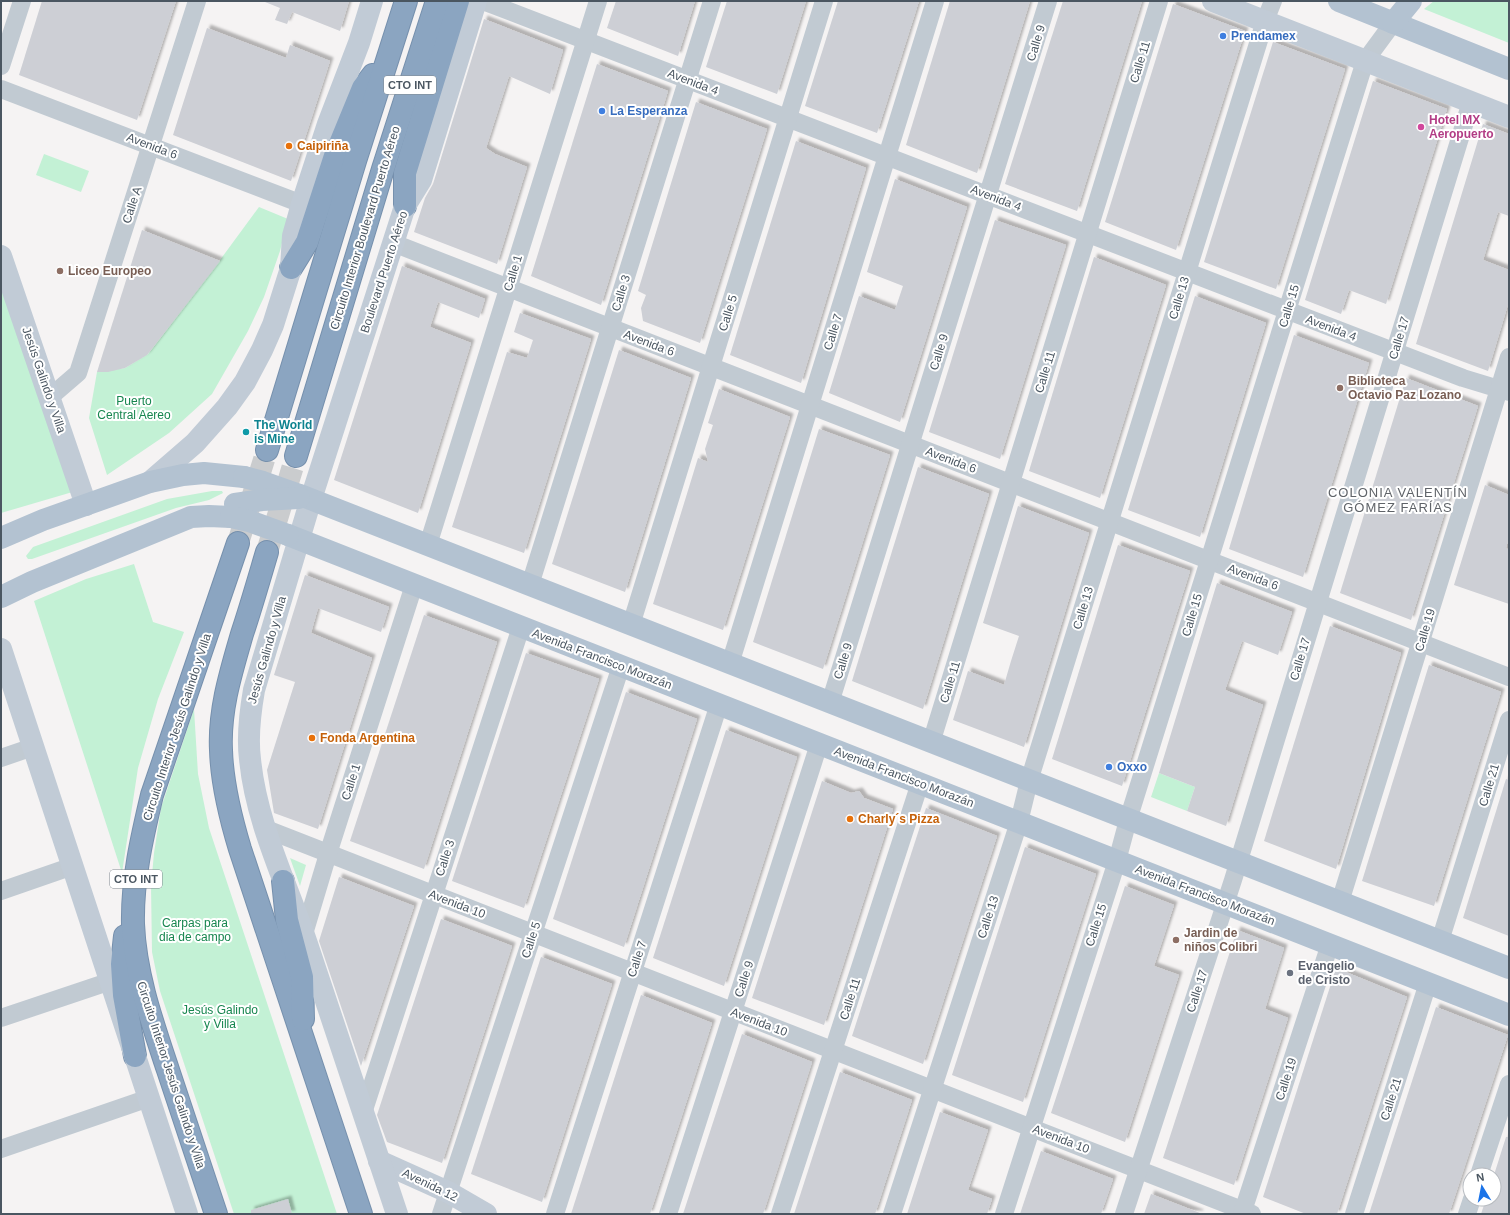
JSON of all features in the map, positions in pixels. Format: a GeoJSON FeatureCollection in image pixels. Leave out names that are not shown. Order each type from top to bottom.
{"type":"FeatureCollection","features":[{"type":"Feature","properties":{"kind":"highway","name":"CTO INT"},"geometry":{"type":"LineString","coordinates":[[267,450],[406,1]]}},
{"type":"Feature","properties":{"kind":"highway","name":"Circuito Interior Boulevard Puerto Aéreo"},"geometry":{"type":"LineString","coordinates":[[296,456],[383,169],[437,1]]}},
{"type":"Feature","properties":{"kind":"highway"},"geometry":{"type":"LineString","coordinates":[[405,206],[405,173],[458,1]]}},
{"type":"Feature","properties":{"kind":"highway"},"geometry":{"type":"LineString","coordinates":[[291,268],[307,242],[334,156],[363,88],[389,55]]}},
{"type":"Feature","properties":{"kind":"highway","name":"Circuito Interior Jesús Galindo y Villa"},"geometry":{"type":"LineString","coordinates":[[216,1214],[144,996],[136,956],[133,923],[135,882],[142,838],[152,795],[238,543]]}},
{"type":"Feature","properties":{"kind":"highway"},"geometry":{"type":"LineString","coordinates":[[267,552],[228,680],[223,716],[221,749],[222,772],[226,801],[240,849],[361,1214]]}},
{"type":"Feature","properties":{"kind":"highway"},"geometry":{"type":"LineString","coordinates":[[283,881],[287,920],[302,977],[303,1038]]}},
{"type":"Feature","properties":{"kind":"highway"},"geometry":{"type":"LineString","coordinates":[[135,882],[126,928],[122,964],[124,995],[135,1056]]}},
{"type":"Feature","properties":{"kind":"main road"},"geometry":{"type":"LineString","coordinates":[[150,482],[195,443],[227,407],[245,382],[262,350],[273,325],[291,268],[292,236],[302,204],[328,124],[359,43],[372,1]]}},
{"type":"Feature","properties":{"kind":"main road","name":"Boulevard Puerto Aéreo"},"geometry":{"type":"LineString","coordinates":[[303,497],[405,206],[421,180],[476,1]]}},
{"type":"Feature","properties":{"kind":"main road"},"geometry":{"type":"LineString","coordinates":[[1213,1],[1509,117]]}},
{"type":"Feature","properties":{"kind":"main road"},"geometry":{"type":"LineString","coordinates":[[1339,1],[1509,68]]}},
{"type":"Feature","properties":{"kind":"main road"},"geometry":{"type":"LineString","coordinates":[[1393,23],[1411,1]]}},
{"type":"Feature","properties":{"kind":"main road","name":"Jesús Galindo y Villa"},"geometry":{"type":"LineString","coordinates":[[1,256],[86,505]]}},
{"type":"Feature","properties":{"kind":"main road"},"geometry":{"type":"LineString","coordinates":[[1,538],[150,482],[183,475],[204,473],[244,477],[263,482],[428,545],[1509,968]]}},
{"type":"Feature","properties":{"kind":"main road"},"geometry":{"type":"LineString","coordinates":[[1,597],[39,579],[216,508],[233,511],[262,500],[303,497]]}},
{"type":"Feature","properties":{"kind":"main road","name":"Jesús Galindo y Villa"},"geometry":{"type":"LineString","coordinates":[[303,497],[254,690],[250,711],[250,759],[254,785],[266,829],[283,881],[304,934],[397,1214]]}},
{"type":"Feature","properties":{"kind":"main road","name":"Avenida Francisco Morazán"},"geometry":{"type":"LineString","coordinates":[[233,511],[249,521],[294,537],[1509,1015]]}},
{"type":"Feature","properties":{"kind":"main road"},"geometry":{"type":"LineString","coordinates":[[1,649],[187,1214]]}},
{"type":"Feature","properties":{"kind":"main road","name":"Avenida 12"},"geometry":{"type":"LineString","coordinates":[[382,1170],[427,1199],[483,1213]]}},
{"type":"Feature","properties":{"kind":"street"},"geometry":{"type":"LineString","coordinates":[[1,66],[22,1]]}},
{"type":"Feature","properties":{"kind":"street","name":"Calle A"},"geometry":{"type":"LineString","coordinates":[[49,398],[78,374],[197,1]]}},
{"type":"Feature","properties":{"kind":"street","name":"Avenida 4"},"geometry":{"type":"LineString","coordinates":[[483,1],[1394,352],[1463,378],[1504,390]]}},
{"type":"Feature","properties":{"kind":"street","name":"Calle 1"},"geometry":{"type":"LineString","coordinates":[[428,545],[598,1]]}},
{"type":"Feature","properties":{"kind":"street","name":"Calle 3"},"geometry":{"type":"LineString","coordinates":[[530,585],[712,1]]}},
{"type":"Feature","properties":{"kind":"street","name":"Calle 5"},"geometry":{"type":"LineString","coordinates":[[631,625],[824,1]]}},
{"type":"Feature","properties":{"kind":"street","name":"Calle 7"},"geometry":{"type":"LineString","coordinates":[[730,664],[935,1]]}},
{"type":"Feature","properties":{"kind":"street","name":"Calle 9"},"geometry":{"type":"LineString","coordinates":[[830,703],[1048,1]]}},
{"type":"Feature","properties":{"kind":"street","name":"Calle 11"},"geometry":{"type":"LineString","coordinates":[[931,743],[1159,1]]}},
{"type":"Feature","properties":{"kind":"street","name":"Calle 13"},"geometry":{"type":"LineString","coordinates":[[892,1214],[1018,822],[1029,781],[1187,272],[1265,21],[1273,1]]}},
{"type":"Feature","properties":{"kind":"street","name":"Calle 15"},"geometry":{"type":"LineString","coordinates":[[1004,1214],[1117,861],[1128,820],[1364,61],[1393,23]]}},
{"type":"Feature","properties":{"kind":"street","name":"Avenida 6"},"geometry":{"type":"LineString","coordinates":[[1,89],[302,204]]}},
{"type":"Feature","properties":{"kind":"street","name":"Calle 17"},"geometry":{"type":"LineString","coordinates":[[1124,1214],[1238,862],[1471,102]]}},
{"type":"Feature","properties":{"kind":"street","name":"Avenida 6"},"geometry":{"type":"LineString","coordinates":[[393,243],[1509,677]]}},
{"type":"Feature","properties":{"kind":"street","name":"Calle 19"},"geometry":{"type":"LineString","coordinates":[[1340,902],[1485,435],[1504,390],[1507,364]]}},
{"type":"Feature","properties":{"kind":"street","name":"Calle 1"},"geometry":{"type":"LineString","coordinates":[[304,934],[414,585]]}},
{"type":"Feature","properties":{"kind":"street","name":"Calle 3"},"geometry":{"type":"LineString","coordinates":[[364,1113],[520,626]]}},
{"type":"Feature","properties":{"kind":"street","name":"Calle 5"},"geometry":{"type":"LineString","coordinates":[[444,1204],[621,666]]}},
{"type":"Feature","properties":{"kind":"street","name":"Calle 7"},"geometry":{"type":"LineString","coordinates":[[555,1214],[719,704]]}},
{"type":"Feature","properties":{"kind":"street","name":"Calle 21"},"geometry":{"type":"LineString","coordinates":[[1440,942],[1509,720]]}},
{"type":"Feature","properties":{"kind":"street","name":"Calle 9"},"geometry":{"type":"LineString","coordinates":[[668,1214],[820,744]]}},
{"type":"Feature","properties":{"kind":"street"},"geometry":{"type":"LineString","coordinates":[[1,758],[34,747]]}},
{"type":"Feature","properties":{"kind":"street","name":"Calle 11"},"geometry":{"type":"LineString","coordinates":[[780,1214],[920,783]]}},
{"type":"Feature","properties":{"kind":"street","name":"Avenida 10"},"geometry":{"type":"LineString","coordinates":[[266,829],[1246,1213]]}},
{"type":"Feature","properties":{"kind":"street"},"geometry":{"type":"LineString","coordinates":[[1,891],[73,866]]}},
{"type":"Feature","properties":{"kind":"street","name":"Calle 19"},"geometry":{"type":"LineString","coordinates":[[1246,1213],[1330,944]]}},
{"type":"Feature","properties":{"kind":"street"},"geometry":{"type":"LineString","coordinates":[[1,1018],[111,981]]}},
{"type":"Feature","properties":{"kind":"street","name":"Calle 21"},"geometry":{"type":"LineString","coordinates":[[1354,1214],[1428,983]]}},
{"type":"Feature","properties":{"kind":"street"},"geometry":{"type":"LineString","coordinates":[[1482,1167],[1509,1084]]}},
{"type":"Feature","properties":{"kind":"street"},"geometry":{"type":"LineString","coordinates":[[1,1149],[149,1098]]}},
{"type":"Feature","properties":{"kind":"green space"},"geometry":{"type":"Polygon","coordinates":[[[1434,1],[1509,1],[1509,43],[1424,9],[1434,1]]]}},
{"type":"Feature","properties":{"kind":"green space"},"geometry":{"type":"Polygon","coordinates":[[[44,154],[89,171],[81,192],[36,175],[44,154]]]}},
{"type":"Feature","properties":{"kind":"green space","name":"Puerto Central Aereo"},"geometry":{"type":"Polygon","coordinates":[[[259,207],[288,219],[280,251],[264,297],[248,331],[212,394],[169,433],[107,475],[89,418],[97,372],[125,368],[148,354],[259,207]]]}},
{"type":"Feature","properties":{"kind":"green space"},"geometry":{"type":"Polygon","coordinates":[[[1,266],[76,491],[1,513],[1,266]]]}},
{"type":"Feature","properties":{"kind":"green space"},"geometry":{"type":"Polygon","coordinates":[[[212,491],[222,491],[223,493],[209,500],[176,508],[32,559],[28,559],[26,556],[33,547],[167,499],[212,491]]]}},
{"type":"Feature","properties":{"kind":"green space"},"geometry":{"type":"Polygon","coordinates":[[[134,564],[153,622],[184,632],[158,699],[138,768],[122,873],[34,601],[86,579],[134,564]]]}},
{"type":"Feature","properties":{"kind":"green space","name":"Jesús Galindo y Villa"},"geometry":{"type":"Polygon","coordinates":[[[194,709],[198,774],[209,828],[337,1214],[234,1214],[160,991],[152,952],[151,886],[154,853],[161,808],[194,709]]]}},
{"type":"Feature","properties":{"kind":"green space"},"geometry":{"type":"Polygon","coordinates":[[[1159,773],[1195,787],[1187,811],[1151,797],[1159,773]]]}},
{"type":"Feature","properties":{"kind":"green space"},"geometry":{"type":"Polygon","coordinates":[[[290,858],[306,865],[300,886],[290,858]]]}},
{"type":"Feature","properties":{"kind":"building"},"geometry":{"type":"Polygon","coordinates":[[[42,1],[176,1],[137,120],[19,75],[42,1]]]}},
{"type":"Feature","properties":{"kind":"building"},"geometry":{"type":"Polygon","coordinates":[[[265,1],[349,1],[340,31],[292,12],[287,24],[275,20],[280,8],[265,1]]]}},
{"type":"Feature","properties":{"kind":"building"},"geometry":{"type":"Polygon","coordinates":[[[616,1],[695,1],[678,56],[607,28],[616,1]]]}},
{"type":"Feature","properties":{"kind":"building"},"geometry":{"type":"Polygon","coordinates":[[[727,1],[806,1],[777,94],[706,67],[727,1]]]}},
{"type":"Feature","properties":{"kind":"building"},"geometry":{"type":"Polygon","coordinates":[[[838,1],[919,1],[877,133],[805,106],[838,1]]]}},
{"type":"Feature","properties":{"kind":"building"},"geometry":{"type":"Polygon","coordinates":[[[950,1],[1030,1],[977,173],[906,145],[950,1]]]}},
{"type":"Feature","properties":{"kind":"building"},"geometry":{"type":"Polygon","coordinates":[[[1063,1],[1142,1],[1077,211],[1005,184],[1063,1]]]}},
{"type":"Feature","properties":{"kind":"building"},"geometry":{"type":"Polygon","coordinates":[[[1173,4],[1245,31],[1176,250],[1105,222],[1173,4]]]}},
{"type":"Feature","properties":{"kind":"building"},"geometry":{"type":"Polygon","coordinates":[[[484,19],[563,50],[550,94],[509,76],[486,148],[495,154],[527,167],[497,264],[414,232],[425,198],[433,184],[484,19]]]}},
{"type":"Feature","properties":{"kind":"building"},"geometry":{"type":"Polygon","coordinates":[[[207,28],[286,58],[290,45],[330,61],[291,181],[173,135],[207,28]]]}},
{"type":"Feature","properties":{"kind":"building"},"geometry":{"type":"Polygon","coordinates":[[[1273,42],[1345,69],[1276,289],[1204,262],[1273,42]]]}},
{"type":"Feature","properties":{"kind":"building"},"geometry":{"type":"Polygon","coordinates":[[[597,64],[668,91],[601,305],[531,276],[597,64]]]}},
{"type":"Feature","properties":{"kind":"building"},"geometry":{"type":"Polygon","coordinates":[[[1373,81],[1447,109],[1386,304],[1349,290],[1341,314],[1305,300],[1373,81]]]}},
{"type":"Feature","properties":{"kind":"building"},"geometry":{"type":"Polygon","coordinates":[[[696,102],[767,129],[700,343],[643,321],[641,308],[646,295],[638,291],[696,102]]]}},
{"type":"Feature","properties":{"kind":"building"},"geometry":{"type":"Polygon","coordinates":[[[1483,124],[1509,134],[1509,216],[1498,212],[1483,260],[1509,270],[1509,301],[1488,371],[1416,344],[1483,124]]]}},
{"type":"Feature","properties":{"kind":"building"},"geometry":{"type":"Polygon","coordinates":[[[796,141],[866,168],[801,383],[730,355],[796,141]]]}},
{"type":"Feature","properties":{"kind":"building"},"geometry":{"type":"Polygon","coordinates":[[[895,179],[967,207],[900,422],[829,393],[859,296],[895,310],[903,286],[867,272],[895,179]]]}},
{"type":"Feature","properties":{"kind":"building"},"geometry":{"type":"Polygon","coordinates":[[[995,220],[1066,245],[1000,459],[929,432],[995,220]]]}},
{"type":"Feature","properties":{"kind":"building"},"geometry":{"type":"Polygon","coordinates":[[[142,230],[220,261],[147,355],[125,368],[108,372],[97,372],[142,230]]]}},
{"type":"Feature","properties":{"kind":"building"},"geometry":{"type":"Polygon","coordinates":[[[1094,257],[1166,285],[1100,498],[1029,471],[1094,257]]]}},
{"type":"Feature","properties":{"kind":"building"},"geometry":{"type":"Polygon","coordinates":[[[402,266],[485,299],[479,318],[438,302],[430,327],[471,343],[418,513],[334,480],[402,266]]]}},
{"type":"Feature","properties":{"kind":"building"},"geometry":{"type":"Polygon","coordinates":[[[1195,296],[1266,323],[1200,537],[1128,510],[1195,296]]]}},
{"type":"Feature","properties":{"kind":"building"},"geometry":{"type":"Polygon","coordinates":[[[520,313],[591,339],[524,553],[452,527],[507,352],[527,358],[533,340],[514,332],[520,313]]]}},
{"type":"Feature","properties":{"kind":"building"},"geometry":{"type":"Polygon","coordinates":[[[1294,335],[1369,363],[1303,577],[1229,549],[1294,335]]]}},
{"type":"Feature","properties":{"kind":"building"},"geometry":{"type":"Polygon","coordinates":[[[619,350],[691,378],[625,592],[552,564],[619,350]]]}},
{"type":"Feature","properties":{"kind":"building"},"geometry":{"type":"Polygon","coordinates":[[[1406,378],[1478,406],[1411,620],[1340,593],[1406,378]]]}},
{"type":"Feature","properties":{"kind":"building"},"geometry":{"type":"Polygon","coordinates":[[[719,389],[790,417],[723,630],[653,604],[698,458],[708,462],[705,449],[713,425],[708,423],[719,389]]]}},
{"type":"Feature","properties":{"kind":"building"},"geometry":{"type":"Polygon","coordinates":[[[819,429],[890,455],[823,669],[753,642],[819,429]]]}},
{"type":"Feature","properties":{"kind":"building"},"geometry":{"type":"Polygon","coordinates":[[[918,467],[989,494],[923,709],[852,681],[918,467]]]}},
{"type":"Feature","properties":{"kind":"building"},"geometry":{"type":"Polygon","coordinates":[[[1485,485],[1509,495],[1509,537],[1506,548],[1509,550],[1509,604],[1454,585],[1485,485]]]}},
{"type":"Feature","properties":{"kind":"building"},"geometry":{"type":"Polygon","coordinates":[[[1018,506],[1089,533],[1024,747],[953,720],[968,671],[1004,685],[1019,636],[983,623],[1018,506]]]}},
{"type":"Feature","properties":{"kind":"building"},"geometry":{"type":"Polygon","coordinates":[[[1118,545],[1190,571],[1122,786],[1052,759],[1118,545]]]}},
{"type":"Feature","properties":{"kind":"building"},"geometry":{"type":"Polygon","coordinates":[[[305,575],[389,607],[381,632],[318,608],[311,633],[372,658],[318,829],[274,813],[267,770],[295,682],[274,675],[305,575]]]}},
{"type":"Feature","properties":{"kind":"building"},"geometry":{"type":"Polygon","coordinates":[[[1217,583],[1292,612],[1278,655],[1242,641],[1225,690],[1263,705],[1226,826],[1187,811],[1195,787],[1159,773],[1217,583]]]}},
{"type":"Feature","properties":{"kind":"building"},"geometry":{"type":"Polygon","coordinates":[[[424,615],[497,642],[424,869],[350,841],[424,615]]]}},
{"type":"Feature","properties":{"kind":"building"},"geometry":{"type":"Polygon","coordinates":[[[1330,626],[1401,653],[1336,869],[1264,841],[1330,626]]]}},
{"type":"Feature","properties":{"kind":"building"},"geometry":{"type":"Polygon","coordinates":[[[526,653],[599,679],[524,908],[452,881],[526,653]]]}},
{"type":"Feature","properties":{"kind":"building"},"geometry":{"type":"Polygon","coordinates":[[[1429,665],[1501,692],[1434,906],[1362,881],[1429,665]]]}},
{"type":"Feature","properties":{"kind":"building"},"geometry":{"type":"Polygon","coordinates":[[[626,692],[697,719],[624,947],[553,919],[626,692]]]}},
{"type":"Feature","properties":{"kind":"building"},"geometry":{"type":"Polygon","coordinates":[[[726,730],[797,757],[724,986],[653,958],[726,730]]]}},
{"type":"Feature","properties":{"kind":"building"},"geometry":{"type":"Polygon","coordinates":[[[1506,779],[1509,780],[1509,936],[1463,918],[1506,779]]]}},
{"type":"Feature","properties":{"kind":"building"},"geometry":{"type":"Polygon","coordinates":[[[822,781],[851,793],[859,791],[864,798],[893,809],[824,1025],[752,998],[822,781]]]}},
{"type":"Feature","properties":{"kind":"building"},"geometry":{"type":"Polygon","coordinates":[[[926,808],[997,836],[923,1064],[852,1036],[926,808]]]}},
{"type":"Feature","properties":{"kind":"building"},"geometry":{"type":"Polygon","coordinates":[[[1025,847],[1096,874],[1023,1102],[952,1075],[1025,847]]]}},
{"type":"Feature","properties":{"kind":"building"},"geometry":{"type":"Polygon","coordinates":[[[339,877],[414,906],[361,1066],[319,941],[339,877]]]}},
{"type":"Feature","properties":{"kind":"building"},"geometry":{"type":"Polygon","coordinates":[[[1125,886],[1174,905],[1154,966],[1179,975],[1125,1142],[1051,1113],[1125,886]]]}},
{"type":"Feature","properties":{"kind":"building"},"geometry":{"type":"Polygon","coordinates":[[[441,919],[512,946],[442,1163],[387,1142],[377,1115],[441,919]]]}},
{"type":"Feature","properties":{"kind":"building"},"geometry":{"type":"Polygon","coordinates":[[[1237,930],[1284,948],[1265,1009],[1288,1018],[1234,1185],[1163,1158],[1237,930]]]}},
{"type":"Feature","properties":{"kind":"building"},"geometry":{"type":"Polygon","coordinates":[[[541,957],[612,984],[542,1202],[471,1174],[541,957]]]}},
{"type":"Feature","properties":{"kind":"building"},"geometry":{"type":"Polygon","coordinates":[[[1336,968],[1407,997],[1337,1214],[1306,1214],[1263,1197],[1336,968]]]}},
{"type":"Feature","properties":{"kind":"building"},"geometry":{"type":"Polygon","coordinates":[[[641,995],[712,1023],[650,1214],[571,1214],[641,995]]]}},
{"type":"Feature","properties":{"kind":"building"},"geometry":{"type":"Polygon","coordinates":[[[1436,1007],[1508,1035],[1464,1167],[1462,1167],[1462,1175],[1449,1214],[1369,1214],[1436,1007]]]}},
{"type":"Feature","properties":{"kind":"building"},"geometry":{"type":"Polygon","coordinates":[[[742,1034],[812,1062],[763,1214],[683,1214],[742,1034]]]}},
{"type":"Feature","properties":{"kind":"building"},"geometry":{"type":"Polygon","coordinates":[[[840,1072],[912,1100],[875,1214],[794,1214],[840,1072]]]}},
{"type":"Feature","properties":{"kind":"building"},"geometry":{"type":"Polygon","coordinates":[[[940,1112],[988,1130],[968,1190],[992,1199],[987,1214],[907,1214],[940,1112]]]}},
{"type":"Feature","properties":{"kind":"building"},"geometry":{"type":"Polygon","coordinates":[[[1506,1137],[1509,1137],[1509,1214],[1481,1214],[1483,1207],[1502,1207],[1502,1167],[1497,1167],[1506,1137]]]}},
{"type":"Feature","properties":{"kind":"building"},"geometry":{"type":"Polygon","coordinates":[[[1041,1151],[1113,1179],[1101,1214],[1020,1214],[1041,1151]]]}},
{"type":"Feature","properties":{"kind":"building"},"geometry":{"type":"Polygon","coordinates":[[[1151,1194],[1200,1213],[1200,1214],[1144,1214],[1151,1194]]]}},
{"type":"Feature","properties":{"kind":"building"},"geometry":{"type":"Polygon","coordinates":[[[288,1199],[292,1214],[251,1214],[251,1210],[288,1199]]]}},
{"type":"Feature","properties":{"kind":"tunnel"},"geometry":{"type":"LineString","coordinates":[[238,543],[267,450]]}},
{"type":"Feature","properties":{"kind":"tunnel"},"geometry":{"type":"LineString","coordinates":[[267,552],[296,456]]}},
{"type":"Feature","properties":{"kind":"place","name":"Prendamex"},"geometry":{"type":"Point","coordinates":[1223,36]}},
{"type":"Feature","properties":{"kind":"place","name":"La Esperanza"},"geometry":{"type":"Point","coordinates":[602,111]}},
{"type":"Feature","properties":{"kind":"place","name":"Hotel MX Aeropuerto"},"geometry":{"type":"Point","coordinates":[1421,127]}},
{"type":"Feature","properties":{"kind":"place","name":"Caipiriña"},"geometry":{"type":"Point","coordinates":[289,146]}},
{"type":"Feature","properties":{"kind":"place","name":"Liceo Europeo"},"geometry":{"type":"Point","coordinates":[60,271]}},
{"type":"Feature","properties":{"kind":"place","name":"Biblioteca Octavio Paz Lozano"},"geometry":{"type":"Point","coordinates":[1340,388]}},
{"type":"Feature","properties":{"kind":"place","name":"The World is Mine"},"geometry":{"type":"Point","coordinates":[246,432]}},
{"type":"Feature","properties":{"kind":"place","name":"Fonda Argentina"},"geometry":{"type":"Point","coordinates":[312,738]}},
{"type":"Feature","properties":{"kind":"place","name":"Oxxo"},"geometry":{"type":"Point","coordinates":[1109,767]}},
{"type":"Feature","properties":{"kind":"place","name":"Charly´s Pizza"},"geometry":{"type":"Point","coordinates":[850,819]}},
{"type":"Feature","properties":{"kind":"place","name":"Jardin de niños Colibri"},"geometry":{"type":"Point","coordinates":[1176,940]}},
{"type":"Feature","properties":{"kind":"place","name":"Evangelio de Cristo"},"geometry":{"type":"Point","coordinates":[1290,973]}},
{"type":"Feature","properties":{"kind":"district","name":"COLONIA VALENTÍN GÓMEZ FARÍAS"},"geometry":{"type":"Point","coordinates":[1398,500]}},
{"type":"Feature","properties":{"kind":"park label","name":"Carpas para dia de campo"},"geometry":{"type":"Point","coordinates":[195,930]}}]}
